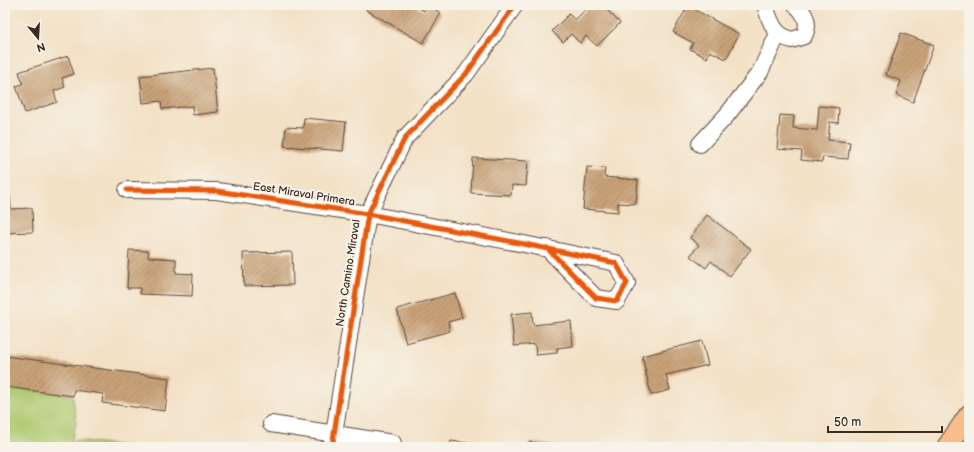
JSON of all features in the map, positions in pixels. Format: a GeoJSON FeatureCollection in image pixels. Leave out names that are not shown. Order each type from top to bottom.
{"type":"FeatureCollection","features":[{"type":"Feature","properties":{"kind":"main road"},"geometry":{"type":"LineString","coordinates":[[947,447],[969,415]]}},
{"type":"Feature","properties":{"kind":"street","name":"North Camino Miraval"},"geometry":{"type":"LineString","coordinates":[[333,440],[368,214],[405,138],[466,74],[516,5]]}},
{"type":"Feature","properties":{"kind":"street"},"geometry":{"type":"LineString","coordinates":[[765,5],[772,26],[778,34],[792,40],[804,36],[807,30],[807,21],[802,11],[796,5]]}},
{"type":"Feature","properties":{"kind":"street"},"geometry":{"type":"LineString","coordinates":[[700,144],[727,115],[760,72],[778,34]]}},
{"type":"Feature","properties":{"kind":"street","name":"East Miraval Primera"},"geometry":{"type":"LineString","coordinates":[[127,190],[217,191],[368,214],[547,248],[616,263],[627,283],[617,301],[596,298],[547,248]]}},
{"type":"Feature","properties":{"kind":"street"},"geometry":{"type":"LineString","coordinates":[[271,424],[333,440],[393,442]]}},
{"type":"Feature","properties":{"kind":"green space"},"geometry":{"type":"Polygon","coordinates":[[[5,387],[73,396],[76,423],[70,447],[5,447],[5,387]]]}},
{"type":"Feature","properties":{"kind":"green space"},"geometry":{"type":"Polygon","coordinates":[[[74,440],[128,446],[128,447],[73,447],[74,440]]]}},
{"type":"Feature","properties":{"kind":"building"},"geometry":{"type":"Polygon","coordinates":[[[369,5],[414,5],[424,11],[428,5],[441,13],[423,43],[366,10],[369,5]]]}},
{"type":"Feature","properties":{"kind":"building"},"geometry":{"type":"Polygon","coordinates":[[[590,5],[602,5],[620,23],[597,46],[586,36],[580,43],[571,34],[563,42],[552,31],[569,14],[575,20],[590,5]]]}},
{"type":"Feature","properties":{"kind":"building"},"geometry":{"type":"Polygon","coordinates":[[[688,6],[739,34],[726,59],[710,51],[707,58],[690,49],[693,43],[673,32],[688,6]]]}},
{"type":"Feature","properties":{"kind":"building"},"geometry":{"type":"Polygon","coordinates":[[[901,33],[934,45],[913,102],[896,95],[901,81],[886,75],[901,33]]]}},
{"type":"Feature","properties":{"kind":"building"},"geometry":{"type":"Polygon","coordinates":[[[68,56],[74,74],[62,78],[65,87],[54,91],[57,102],[25,113],[16,86],[23,84],[19,72],[68,56]]]}},
{"type":"Feature","properties":{"kind":"building"},"geometry":{"type":"Polygon","coordinates":[[[213,68],[218,112],[193,115],[192,106],[162,109],[161,101],[143,103],[140,76],[213,68]]]}},
{"type":"Feature","properties":{"kind":"building"},"geometry":{"type":"Polygon","coordinates":[[[819,106],[839,108],[838,123],[830,122],[828,140],[850,142],[848,159],[823,157],[822,162],[801,160],[802,151],[777,149],[780,115],[794,116],[793,128],[817,130],[819,106]]]}},
{"type":"Feature","properties":{"kind":"building"},"geometry":{"type":"Polygon","coordinates":[[[304,118],[346,122],[343,151],[284,146],[286,127],[303,128],[304,118]]]}},
{"type":"Feature","properties":{"kind":"building"},"geometry":{"type":"Polygon","coordinates":[[[473,158],[528,161],[526,186],[512,185],[511,195],[471,193],[473,158]]]}},
{"type":"Feature","properties":{"kind":"building"},"geometry":{"type":"Polygon","coordinates":[[[587,167],[605,168],[604,177],[638,180],[636,204],[618,203],[618,212],[583,209],[587,167]]]}},
{"type":"Feature","properties":{"kind":"building"},"geometry":{"type":"Polygon","coordinates":[[[5,196],[10,196],[11,209],[32,208],[33,232],[5,233],[5,196]]]}},
{"type":"Feature","properties":{"kind":"building"},"geometry":{"type":"Polygon","coordinates":[[[707,215],[751,249],[730,276],[711,261],[706,268],[690,256],[699,245],[690,238],[707,215]]]}},
{"type":"Feature","properties":{"kind":"building"},"geometry":{"type":"Polygon","coordinates":[[[129,250],[149,251],[148,257],[176,259],[176,273],[193,274],[192,296],[140,294],[140,288],[127,288],[129,250]]]}},
{"type":"Feature","properties":{"kind":"building"},"geometry":{"type":"Polygon","coordinates":[[[292,252],[293,285],[244,286],[243,253],[292,252]]]}},
{"type":"Feature","properties":{"kind":"building"},"geometry":{"type":"Polygon","coordinates":[[[455,293],[462,318],[448,322],[450,331],[406,343],[397,309],[455,293]]]}},
{"type":"Feature","properties":{"kind":"building"},"geometry":{"type":"Polygon","coordinates":[[[532,312],[533,325],[571,321],[573,346],[557,348],[557,353],[536,355],[535,344],[514,346],[511,314],[532,312]]]}},
{"type":"Feature","properties":{"kind":"building"},"geometry":{"type":"Polygon","coordinates":[[[702,341],[708,365],[666,375],[670,390],[651,395],[642,356],[702,341]]]}},
{"type":"Feature","properties":{"kind":"building"},"geometry":{"type":"Polygon","coordinates":[[[5,356],[169,378],[165,411],[102,403],[103,394],[74,390],[73,396],[5,387],[5,356]]]}},
{"type":"Feature","properties":{"kind":"building"},"geometry":{"type":"Polygon","coordinates":[[[451,441],[494,446],[494,447],[450,447],[451,441]]]}},
{"type":"Feature","properties":{"kind":"building"},"geometry":{"type":"Polygon","coordinates":[[[529,442],[559,446],[559,447],[529,447],[529,442]]]}},
{"type":"Feature","properties":{"kind":"cycle path"},"geometry":{"type":"LineString","coordinates":[[332,447],[368,214],[405,138],[466,74],[515,5]]}},
{"type":"Feature","properties":{"kind":"cycle path"},"geometry":{"type":"LineString","coordinates":[[127,190],[217,191],[368,214],[524,244],[616,263],[627,283],[617,301],[596,298],[547,248]]}}]}
